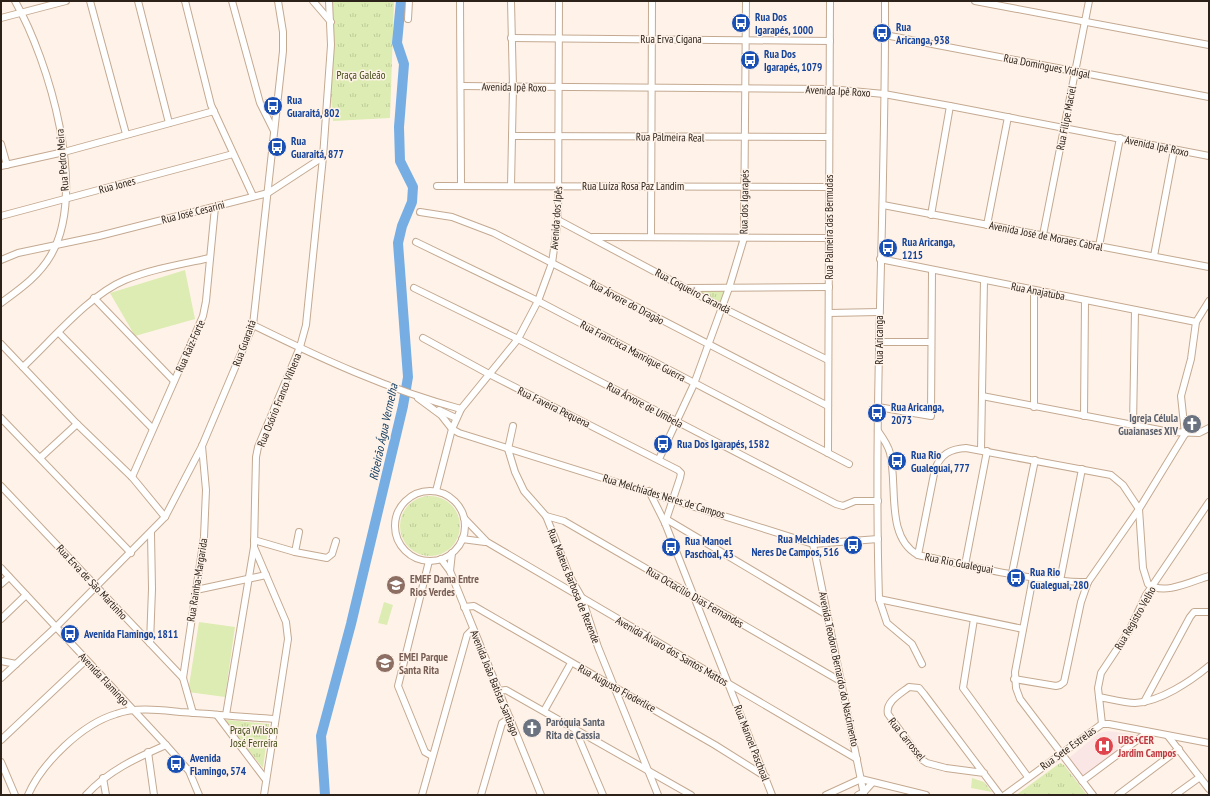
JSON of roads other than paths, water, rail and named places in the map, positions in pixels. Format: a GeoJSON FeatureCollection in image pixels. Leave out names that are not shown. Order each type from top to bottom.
{"type":"FeatureCollection","features":[{"type":"Feature","properties":{"kind":"street","name":"Rua Pedro Meira"},"geometry":{"type":"LineString","coordinates":[[1,303],[33,279],[43,267],[55,246],[65,199],[64,152],[58,116],[51,91],[22,13],[15,1]]}},
{"type":"Feature","properties":{"kind":"street"},"geometry":{"type":"LineString","coordinates":[[1,18],[66,1]]}},
{"type":"Feature","properties":{"kind":"street"},"geometry":{"type":"LineString","coordinates":[[90,1],[126,134]]}},
{"type":"Feature","properties":{"kind":"street"},"geometry":{"type":"LineString","coordinates":[[138,1],[169,123]]}},
{"type":"Feature","properties":{"kind":"street"},"geometry":{"type":"LineString","coordinates":[[185,1],[214,111],[253,196]]}},
{"type":"Feature","properties":{"kind":"street"},"geometry":{"type":"LineString","coordinates":[[232,1],[256,91],[267,120],[274,132]]}},
{"type":"Feature","properties":{"kind":"street","name":"Rua Guaraitá"},"geometry":{"type":"LineString","coordinates":[[1,678],[56,627],[151,533],[165,516],[202,446],[253,325],[283,51],[283,32],[278,1]]}},
{"type":"Feature","properties":{"kind":"street","name":"Rua Osório Franco Vilhena"},"geometry":{"type":"LineString","coordinates":[[264,795],[274,719],[288,639],[287,628],[254,547],[256,457],[258,448],[300,347],[306,325],[323,157],[331,45],[329,1]]}},
{"type":"Feature","properties":{"kind":"street"},"geometry":{"type":"LineString","coordinates":[[408,20],[409,1]]}},
{"type":"Feature","properties":{"kind":"street"},"geometry":{"type":"LineString","coordinates":[[460,1],[461,185]]}},
{"type":"Feature","properties":{"kind":"street"},"geometry":{"type":"LineString","coordinates":[[511,1],[513,87],[511,186]]}},
{"type":"Feature","properties":{"kind":"street","name":"Avenida dos Ipês"},"geometry":{"type":"LineString","coordinates":[[436,491],[452,429],[460,409],[518,339],[538,301],[552,263],[558,220],[559,186],[558,1]]}},
{"type":"Feature","properties":{"kind":"street"},"geometry":{"type":"LineString","coordinates":[[652,1],[652,237]]}},
{"type":"Feature","properties":{"kind":"street","name":"Rua dos Igarapés"},"geometry":{"type":"LineString","coordinates":[[659,458],[694,384],[707,344],[729,288],[744,238],[746,1]]}},
{"type":"Feature","properties":{"kind":"street","name":"Rua Palmeira das Bermudas"},"geometry":{"type":"LineString","coordinates":[[828,453],[830,287],[830,1]]}},
{"type":"Feature","properties":{"kind":"street","name":"Rua Aricanga"},"geometry":{"type":"LineString","coordinates":[[885,1],[883,205],[880,259],[878,407],[879,599],[887,623],[912,644],[922,664]]}},
{"type":"Feature","properties":{"kind":"street"},"geometry":{"type":"LineString","coordinates":[[975,1],[1209,45]]}},
{"type":"Feature","properties":{"kind":"street","name":"Rua Filipe Maciel"},"geometry":{"type":"LineString","coordinates":[[1043,235],[1074,71],[1089,1]]}},
{"type":"Feature","properties":{"kind":"street"},"geometry":{"type":"LineString","coordinates":[[316,2],[331,22]]}},
{"type":"Feature","properties":{"kind":"street","name":"Rua Domingues Vidigal"},"geometry":{"type":"LineString","coordinates":[[885,35],[1209,97]]}},
{"type":"Feature","properties":{"kind":"street","name":"Rua Erva Cigana"},"geometry":{"type":"LineString","coordinates":[[511,38],[746,39],[830,41]]}},
{"type":"Feature","properties":{"kind":"street","name":"Avenida Ipê Roxo"},"geometry":{"type":"LineString","coordinates":[[461,86],[559,88],[830,89],[884,94],[1209,156]]}},
{"type":"Feature","properties":{"kind":"street"},"geometry":{"type":"LineString","coordinates":[[931,215],[950,106]]}},
{"type":"Feature","properties":{"kind":"street"},"geometry":{"type":"LineString","coordinates":[[1,144],[4,165],[64,152],[214,111]]}},
{"type":"Feature","properties":{"kind":"street"},"geometry":{"type":"LineString","coordinates":[[987,225],[1008,118]]}},
{"type":"Feature","properties":{"kind":"street","name":"Rua Palmeira Real"},"geometry":{"type":"LineString","coordinates":[[512,136],[829,138]]}},
{"type":"Feature","properties":{"kind":"street"},"geometry":{"type":"LineString","coordinates":[[1099,246],[1120,138]]}},
{"type":"Feature","properties":{"kind":"street"},"geometry":{"type":"LineString","coordinates":[[1154,256],[1174,150]]}},
{"type":"Feature","properties":{"kind":"street","name":"Rua Jones"},"geometry":{"type":"LineString","coordinates":[[1,216],[233,154]]}},
{"type":"Feature","properties":{"kind":"street","name":"Rua José Cesarini"},"geometry":{"type":"LineString","coordinates":[[1,260],[18,253],[55,246],[268,192],[323,157]]}},
{"type":"Feature","properties":{"kind":"street","name":"Rua Luíza Rosa Paz Landim"},"geometry":{"type":"LineString","coordinates":[[437,186],[830,187]]}},
{"type":"Feature","properties":{"kind":"street","name":"Avenida José de Moraes Cabral"},"geometry":{"type":"LineString","coordinates":[[883,205],[1209,267]]}},
{"type":"Feature","properties":{"kind":"street","name":"Rua Raiz-Forte"},"geometry":{"type":"LineString","coordinates":[[132,477],[152,428],[203,316],[215,206]]}},
{"type":"Feature","properties":{"kind":"street","name":"Rua Árvore do Dragão"},"geometry":{"type":"LineString","coordinates":[[420,212],[452,217],[474,224],[828,406]]}},
{"type":"Feature","properties":{"kind":"street","name":"Rua Coqueiro Carandá"},"geometry":{"type":"LineString","coordinates":[[558,220],[721,307],[828,360]]}},
{"type":"Feature","properties":{"kind":"street"},"geometry":{"type":"LineString","coordinates":[[591,237],[830,238]]}},
{"type":"Feature","properties":{"kind":"street","name":"Rua Francisca Manrique Guerra"},"geometry":{"type":"LineString","coordinates":[[416,242],[538,301],[849,464]]}},
{"type":"Feature","properties":{"kind":"street"},"geometry":{"type":"LineString","coordinates":[[23,367],[94,298],[125,280],[210,258]]}},
{"type":"Feature","properties":{"kind":"street","name":"Rua Anajatuba"},"geometry":{"type":"LineString","coordinates":[[880,259],[1196,322]]}},
{"type":"Feature","properties":{"kind":"street"},"geometry":{"type":"LineString","coordinates":[[878,407],[931,416],[930,342],[932,270]]}},
{"type":"Feature","properties":{"kind":"street"},"geometry":{"type":"LineString","coordinates":[[965,565],[984,451],[982,396],[984,280]]}},
{"type":"Feature","properties":{"kind":"street"},"geometry":{"type":"LineString","coordinates":[[685,288],[830,287]]}},
{"type":"Feature","properties":{"kind":"street","name":"Rua Árvore de Umbela"},"geometry":{"type":"LineString","coordinates":[[414,288],[518,339],[840,506],[847,506],[855,501],[878,501]]}},
{"type":"Feature","properties":{"kind":"street"},"geometry":{"type":"LineString","coordinates":[[1034,290],[1034,407]]}},
{"type":"Feature","properties":{"kind":"street"},"geometry":{"type":"LineString","coordinates":[[94,298],[174,381]]}},
{"type":"Feature","properties":{"kind":"street"},"geometry":{"type":"LineString","coordinates":[[1084,416],[1085,300]]}},
{"type":"Feature","properties":{"kind":"street"},"geometry":{"type":"LineString","coordinates":[[1014,679],[1056,686],[1064,682],[1081,602],[1088,582],[1139,509],[1186,434],[1181,396],[1191,359],[1196,322],[1209,300]]}},
{"type":"Feature","properties":{"kind":"street"},"geometry":{"type":"LineString","coordinates":[[1133,426],[1135,310]]}},
{"type":"Feature","properties":{"kind":"street"},"geometry":{"type":"LineString","coordinates":[[829,313],[879,312]]}},
{"type":"Feature","properties":{"kind":"street"},"geometry":{"type":"LineString","coordinates":[[253,325],[393,388],[417,397],[460,409]]}},
{"type":"Feature","properties":{"kind":"street"},"geometry":{"type":"LineString","coordinates":[[59,332],[152,428]]}},
{"type":"Feature","properties":{"kind":"street","name":"Rua Faveira Pequena"},"geometry":{"type":"LineString","coordinates":[[423,338],[489,374],[659,458],[678,470],[680,478],[673,500]]}},
{"type":"Feature","properties":{"kind":"street"},"geometry":{"type":"LineString","coordinates":[[879,342],[930,342]]}},
{"type":"Feature","properties":{"kind":"street"},"geometry":{"type":"LineString","coordinates":[[1,344],[77,424],[132,477],[165,516]]}},
{"type":"Feature","properties":{"kind":"street"},"geometry":{"type":"LineString","coordinates":[[982,396],[1133,426],[1186,434],[1199,433],[1209,428]]}},
{"type":"Feature","properties":{"kind":"street"},"geometry":{"type":"LineString","coordinates":[[417,397],[445,418],[452,429]]}},
{"type":"Feature","properties":{"kind":"street"},"geometry":{"type":"LineString","coordinates":[[426,404],[456,418]]}},
{"type":"Feature","properties":{"kind":"street"},"geometry":{"type":"LineString","coordinates":[[1,418],[131,552]]}},
{"type":"Feature","properties":{"kind":"street"},"geometry":{"type":"LineString","coordinates":[[40,458],[77,424]]}},
{"type":"Feature","properties":{"kind":"street"},"geometry":{"type":"LineString","coordinates":[[508,449],[514,426]]}},
{"type":"Feature","properties":{"kind":"street","name":"Rua Melchíades Neres de Campos"},"geometry":{"type":"LineString","coordinates":[[452,429],[459,433],[508,449],[649,491],[813,544],[878,539]]}},
{"type":"Feature","properties":{"kind":"street","name":"Rua Rio Gualeguai"},"geometry":{"type":"LineString","coordinates":[[878,431],[887,445],[892,462],[899,535],[906,547],[918,555],[965,565],[1060,581],[1088,582]]}},
{"type":"Feature","properties":{"kind":"street","name":"Rua Rainha-Margarida"},"geometry":{"type":"LineString","coordinates":[[193,713],[183,678],[205,526],[206,490],[202,446]]}},
{"type":"Feature","properties":{"kind":"street","name":"Rua Mateus Barbosa de Rezende"},"geometry":{"type":"LineString","coordinates":[[508,449],[518,480],[524,490],[546,516],[570,577],[582,598],[598,647],[656,792]]}},
{"type":"Feature","properties":{"kind":"street"},"geometry":{"type":"LineString","coordinates":[[918,555],[935,469],[938,462],[948,452],[956,449],[984,451],[1105,473],[1117,479],[1129,492],[1139,509],[1143,568],[1146,580],[1152,587],[1167,588],[1209,576]]}},
{"type":"Feature","properties":{"kind":"street"},"geometry":{"type":"LineString","coordinates":[[1012,573],[1035,460]]}},
{"type":"Feature","properties":{"kind":"street"},"geometry":{"type":"LineString","coordinates":[[1060,581],[1082,469]]}},
{"type":"Feature","properties":{"kind":"street","name":"Rua Erva de São Martinho"},"geometry":{"type":"LineString","coordinates":[[1,486],[183,678]]}},
{"type":"Feature","properties":{"kind":"street"},"geometry":{"type":"LineString","coordinates":[[436,491],[451,498],[459,507],[464,518],[465,529],[462,539],[452,553],[441,559],[429,561],[419,559],[403,549],[398,541],[395,522],[397,513],[409,498],[417,493],[436,491]]}},
{"type":"Feature","properties":{"kind":"street","name":"Rua Manoel Paschoal"},"geometry":{"type":"LineString","coordinates":[[649,491],[665,521],[772,795]]}},
{"type":"Feature","properties":{"kind":"street"},"geometry":{"type":"LineString","coordinates":[[673,500],[665,521],[827,615]]}},
{"type":"Feature","properties":{"kind":"street","name":"Rua Registro Velho"},"geometry":{"type":"LineString","coordinates":[[1102,724],[1098,683],[1101,673],[1126,636],[1152,587],[1209,502]]}},
{"type":"Feature","properties":{"kind":"street","name":"Rua Octacílio Dias Fernandes"},"geometry":{"type":"LineString","coordinates":[[546,516],[564,521],[842,682]]}},
{"type":"Feature","properties":{"kind":"street","name":"Avenida Álvaro dos Santos Mattos"},"geometry":{"type":"LineString","coordinates":[[464,518],[486,542],[857,759]]}},
{"type":"Feature","properties":{"kind":"street"},"geometry":{"type":"LineString","coordinates":[[295,552],[300,532]]}},
{"type":"Feature","properties":{"kind":"street"},"geometry":{"type":"LineString","coordinates":[[150,643],[152,589],[151,533]]}},
{"type":"Feature","properties":{"kind":"street","name":"Avenida Álvaro dos Santos Mattos"},"geometry":{"type":"LineString","coordinates":[[462,539],[486,542]]}},
{"type":"Feature","properties":{"kind":"street"},"geometry":{"type":"LineString","coordinates":[[254,540],[295,552],[327,558],[332,554],[336,541]]}},
{"type":"Feature","properties":{"kind":"street","name":"Avenida Teodoro Bernardo do Nascimento"},"geometry":{"type":"LineString","coordinates":[[813,544],[842,682],[861,779],[862,794]]}},
{"type":"Feature","properties":{"kind":"street"},"geometry":{"type":"LineString","coordinates":[[226,715],[254,547]]}},
{"type":"Feature","properties":{"kind":"street","name":"Avenida João Batista Santiago"},"geometry":{"type":"LineString","coordinates":[[450,571],[452,553]]}},
{"type":"Feature","properties":{"kind":"street","name":"Avenida João Batista Santiago"},"geometry":{"type":"LineString","coordinates":[[441,559],[450,571],[541,795]]}},
{"type":"Feature","properties":{"kind":"street"},"geometry":{"type":"LineString","coordinates":[[429,561],[398,682],[398,688],[425,752],[432,756]]}},
{"type":"Feature","properties":{"kind":"street","name":"Avenida Flamingo"},"geometry":{"type":"LineString","coordinates":[[1,568],[189,771],[199,795]]}},
{"type":"Feature","properties":{"kind":"street"},"geometry":{"type":"LineString","coordinates":[[196,590],[266,575]]}},
{"type":"Feature","properties":{"kind":"street"},"geometry":{"type":"LineString","coordinates":[[1,584],[9,576]]}},
{"type":"Feature","properties":{"kind":"street"},"geometry":{"type":"LineString","coordinates":[[1033,576],[1022,629],[1014,679],[1016,688],[1020,699],[1093,795]]}},
{"type":"Feature","properties":{"kind":"street"},"geometry":{"type":"LineString","coordinates":[[1,619],[26,595]]}},
{"type":"Feature","properties":{"kind":"street"},"geometry":{"type":"LineString","coordinates":[[879,599],[1022,629]]}},
{"type":"Feature","properties":{"kind":"street","name":"Rua Augusto Fioderlice"},"geometry":{"type":"LineString","coordinates":[[464,607],[474,606],[715,745],[766,777]]}},
{"type":"Feature","properties":{"kind":"street"},"geometry":{"type":"LineString","coordinates":[[1144,702],[1194,612],[1209,612]]}},
{"type":"Feature","properties":{"kind":"street"},"geometry":{"type":"LineString","coordinates":[[974,619],[963,688],[1028,777]]}},
{"type":"Feature","properties":{"kind":"street"},"geometry":{"type":"LineString","coordinates":[[422,795],[467,635],[473,629]]}},
{"type":"Feature","properties":{"kind":"street"},"geometry":{"type":"LineString","coordinates":[[1,740],[86,660]]}},
{"type":"Feature","properties":{"kind":"street"},"geometry":{"type":"LineString","coordinates":[[1,661],[16,664]]}},
{"type":"Feature","properties":{"kind":"street"},"geometry":{"type":"LineString","coordinates":[[544,711],[571,663]]}},
{"type":"Feature","properties":{"kind":"street"},"geometry":{"type":"LineString","coordinates":[[1099,697],[1130,703],[1144,702],[1186,684],[1209,666]]}},
{"type":"Feature","properties":{"kind":"street","name":"Rua Carrossel"},"geometry":{"type":"LineString","coordinates":[[984,773],[946,768],[924,761],[888,714],[887,708],[889,703],[909,687],[919,688],[984,773],[1000,795]]}},
{"type":"Feature","properties":{"kind":"street"},"geometry":{"type":"LineString","coordinates":[[498,691],[506,690],[691,795]]}},
{"type":"Feature","properties":{"kind":"street"},"geometry":{"type":"LineString","coordinates":[[28,795],[32,786],[61,749],[80,733],[116,714],[133,711],[193,713],[274,719]]}},
{"type":"Feature","properties":{"kind":"street"},"geometry":{"type":"LineString","coordinates":[[217,715],[266,780]]}},
{"type":"Feature","properties":{"kind":"street"},"geometry":{"type":"LineString","coordinates":[[481,795],[502,723],[510,718]]}},
{"type":"Feature","properties":{"kind":"street","name":"Rua Sete Estrelas"},"geometry":{"type":"LineString","coordinates":[[1005,795],[1060,753],[1102,724],[1209,743]]}},
{"type":"Feature","properties":{"kind":"street"},"geometry":{"type":"LineString","coordinates":[[575,729],[603,795]]}},
{"type":"Feature","properties":{"kind":"street"},"geometry":{"type":"LineString","coordinates":[[1082,781],[1148,732]]}},
{"type":"Feature","properties":{"kind":"street"},"geometry":{"type":"LineString","coordinates":[[1168,736],[1209,789]]}},
{"type":"Feature","properties":{"kind":"street"},"geometry":{"type":"LineString","coordinates":[[586,752],[587,745],[593,738]]}},
{"type":"Feature","properties":{"kind":"street"},"geometry":{"type":"LineString","coordinates":[[86,795],[103,778],[148,752],[166,745]]}},
{"type":"Feature","properties":{"kind":"street"},"geometry":{"type":"LineString","coordinates":[[630,759],[640,750]]}},
{"type":"Feature","properties":{"kind":"street"},"geometry":{"type":"LineString","coordinates":[[1118,795],[1179,750]]}},
{"type":"Feature","properties":{"kind":"street"},"geometry":{"type":"LineString","coordinates":[[148,752],[154,795]]}},
{"type":"Feature","properties":{"kind":"street"},"geometry":{"type":"LineString","coordinates":[[1,762],[15,795]]}},
{"type":"Feature","properties":{"kind":"street"},"geometry":{"type":"LineString","coordinates":[[1175,795],[1200,777]]}},
{"type":"Feature","properties":{"kind":"street"},"geometry":{"type":"LineString","coordinates":[[103,778],[106,795]]}},
{"type":"Feature","properties":{"kind":"street"},"geometry":{"type":"LineString","coordinates":[[826,795],[861,779],[872,783],[926,795]]}},
{"type":"Feature","properties":{"kind":"street","name":"Rua Mateus Barbosa de Rezende"},"geometry":{"type":"LineString","coordinates":[[656,792],[659,784],[668,781]]}},
{"type":"Feature","properties":{"kind":"street"},"geometry":{"type":"LineString","coordinates":[[862,794],[872,783]]}},
{"type":"Feature","properties":{"kind":"waterway","name":"Ribeirão Água Vermelha"},"geometry":{"type":"LineString","coordinates":[[325,795],[321,736],[351,624],[403,406],[408,377],[398,243],[402,226],[412,202],[413,187],[400,161],[399,127],[404,64],[397,43],[401,1]]}},
{"type":"Feature","properties":{"kind":"place","name":"Rua Dos Igarapés, 1000"},"geometry":{"type":"Point","coordinates":[741,23]}},
{"type":"Feature","properties":{"kind":"place","name":"Rua Aricanga, 938"},"geometry":{"type":"Point","coordinates":[882,33]}},
{"type":"Feature","properties":{"kind":"place","name":"Rua Dos Igarapés, 1079"},"geometry":{"type":"Point","coordinates":[750,60]}},
{"type":"Feature","properties":{"kind":"place","name":"Rua Guaraitá, 802"},"geometry":{"type":"Point","coordinates":[273,106]}},
{"type":"Feature","properties":{"kind":"place","name":"Rua Guaraitá, 877"},"geometry":{"type":"Point","coordinates":[277,147]}},
{"type":"Feature","properties":{"kind":"place","name":"Rua Aricanga, 1215"},"geometry":{"type":"Point","coordinates":[888,248]}},
{"type":"Feature","properties":{"kind":"place","name":"Rua Aricanga, 2073"},"geometry":{"type":"Point","coordinates":[877,413]}},
{"type":"Feature","properties":{"kind":"place","name":"Igreja Célula Guaianases XIV"},"geometry":{"type":"Point","coordinates":[1192,424]}},
{"type":"Feature","properties":{"kind":"place","name":"Rua Dos Igarapés, 1582"},"geometry":{"type":"Point","coordinates":[663,444]}},
{"type":"Feature","properties":{"kind":"place","name":"Rua Rio Gualeguai, 777"},"geometry":{"type":"Point","coordinates":[897,461]}},
{"type":"Feature","properties":{"kind":"place","name":"Rua Melchiades Neres De Campos, 516"},"geometry":{"type":"Point","coordinates":[853,545]}},
{"type":"Feature","properties":{"kind":"place","name":"Rua Manoel Paschoal, 43"},"geometry":{"type":"Point","coordinates":[671,547]}},
{"type":"Feature","properties":{"kind":"place","name":"Rua Rio Gualeguai, 280"},"geometry":{"type":"Point","coordinates":[1016,578]}},
{"type":"Feature","properties":{"kind":"place","name":"EMEF Dama Entre Rios Verdes"},"geometry":{"type":"Point","coordinates":[396,585]}},
{"type":"Feature","properties":{"kind":"place","name":"Avenida Flamingo, 1811"},"geometry":{"type":"Point","coordinates":[70,634]}},
{"type":"Feature","properties":{"kind":"place","name":"EMEI Parque Santa Rita"},"geometry":{"type":"Point","coordinates":[385,663]}},
{"type":"Feature","properties":{"kind":"place","name":"Paróquia Santa Rita de Cassia"},"geometry":{"type":"Point","coordinates":[532,728]}},
{"type":"Feature","properties":{"kind":"place","name":"UBS+CER Jardim Campos"},"geometry":{"type":"Point","coordinates":[1104,746]}},
{"type":"Feature","properties":{"kind":"place","name":"Avenida Flamingo, 574"},"geometry":{"type":"Point","coordinates":[176,764]}},
{"type":"Feature","properties":{"kind":"park label","name":"Praça Galeão"},"geometry":{"type":"Point","coordinates":[361,75]}},
{"type":"Feature","properties":{"kind":"park label","name":"Praça Wilson José Ferreira"},"geometry":{"type":"Point","coordinates":[254,736]}}]}
